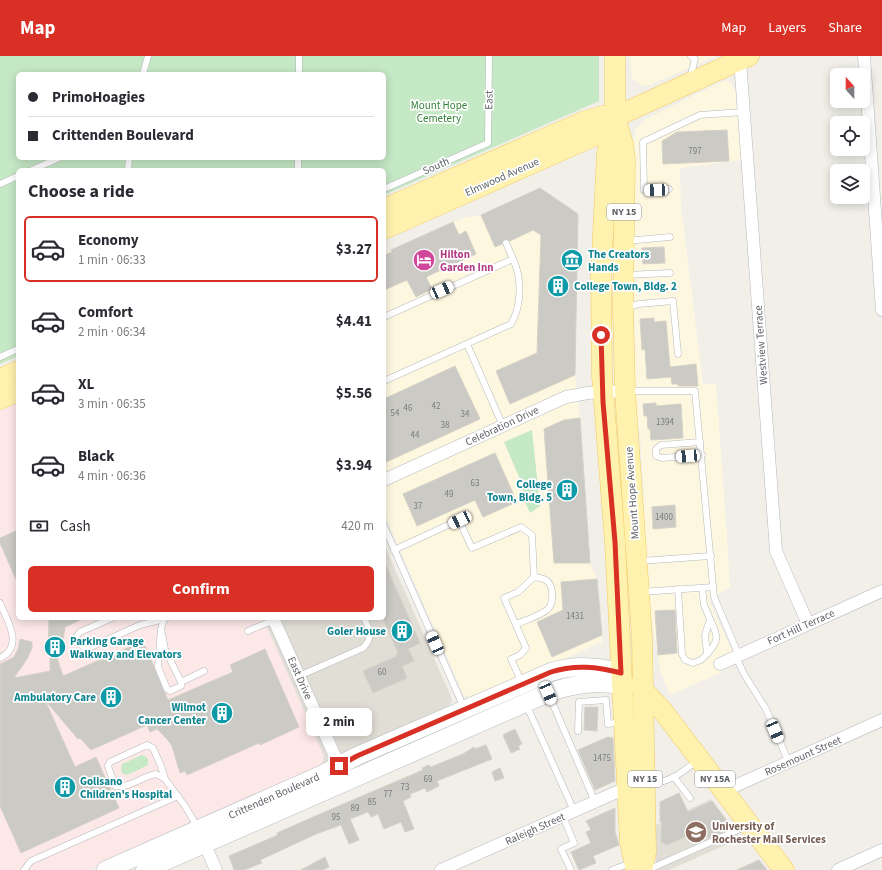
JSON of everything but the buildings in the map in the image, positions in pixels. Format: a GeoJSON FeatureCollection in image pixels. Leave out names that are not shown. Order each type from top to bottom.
{"type":"FeatureCollection","features":[{"type":"Feature","properties":{"kind":"main road","name":"Mount Hope Avenue"},"geometry":{"type":"LineString","coordinates":[[615,56],[615,117],[607,153],[601,269],[602,392],[615,542],[624,721],[636,785],[646,852],[639,868]]}},
{"type":"Feature","properties":{"kind":"main road","name":"Elmwood Avenue"},"geometry":{"type":"LineString","coordinates":[[386,228],[594,136],[604,130],[615,117],[740,57]]}},
{"type":"Feature","properties":{"kind":"main road","name":"Elmwood Avenue"},"geometry":{"type":"LineString","coordinates":[[386,209],[585,121],[603,116],[615,117]]}},
{"type":"Feature","properties":{"kind":"main road","name":"Mount Hope Avenue"},"geometry":{"type":"LineString","coordinates":[[615,117],[635,190],[624,241],[623,308],[625,391],[639,592],[644,690],[636,785]]}},
{"type":"Feature","properties":{"kind":"main road"},"geometry":{"type":"LineString","coordinates":[[0,379],[16,372]]}},
{"type":"Feature","properties":{"kind":"main road"},"geometry":{"type":"LineString","coordinates":[[0,399],[16,392]]}},
{"type":"Feature","properties":{"kind":"main road"},"geometry":{"type":"LineString","coordinates":[[622,679],[644,690]]}},
{"type":"Feature","properties":{"kind":"main road","name":"NY 15A"},"geometry":{"type":"LineString","coordinates":[[644,690],[662,710],[784,870]]}},
{"type":"Feature","properties":{"kind":"street"},"geometry":{"type":"LineString","coordinates":[[864,56],[882,310]]}},
{"type":"Feature","properties":{"kind":"street","name":"Westview Terrace"},"geometry":{"type":"LineString","coordinates":[[740,57],[776,551],[808,624]]}},
{"type":"Feature","properties":{"kind":"street","name":"Celebration Drive"},"geometry":{"type":"LineString","coordinates":[[386,479],[566,397],[588,392],[625,391]]}},
{"type":"Feature","properties":{"kind":"street","name":"Fort Hill Terrace"},"geometry":{"type":"LineString","coordinates":[[720,664],[882,591]]}},
{"type":"Feature","properties":{"kind":"street","name":"East Drive"},"geometry":{"type":"LineString","coordinates":[[273,620],[342,774]]}},
{"type":"Feature","properties":{"kind":"street","name":"Crittenden Boulevard"},"geometry":{"type":"LineString","coordinates":[[342,774],[357,756],[522,684],[544,685],[601,682],[622,679]]}},
{"type":"Feature","properties":{"kind":"street","name":"Crittenden Boulevard"},"geometry":{"type":"LineString","coordinates":[[106,870],[202,836],[342,774],[472,726],[526,703],[544,685]]}},
{"type":"Feature","properties":{"kind":"street"},"geometry":{"type":"LineString","coordinates":[[465,709],[472,726]]}},
{"type":"Feature","properties":{"kind":"street","name":"Rosemount Street"},"geometry":{"type":"LineString","coordinates":[[724,791],[882,720]]}},
{"type":"Feature","properties":{"kind":"street","name":"Raleigh Street"},"geometry":{"type":"LineString","coordinates":[[441,870],[636,785]]}},
{"type":"Feature","properties":{"kind":"street"},"geometry":{"type":"LineString","coordinates":[[202,836],[216,870]]}},
{"type":"Feature","properties":{"kind":"street","name":"Crittenden Boulevard"},"geometry":{"type":"LineString","coordinates":[[145,870],[202,836]]}},
{"type":"Feature","properties":{"kind":"street"},"geometry":{"type":"LineString","coordinates":[[838,870],[882,850]]}},
{"type":"Feature","properties":{"kind":"lane"},"geometry":{"type":"LineString","coordinates":[[144,72],[148,56]]}},
{"type":"Feature","properties":{"kind":"lane"},"geometry":{"type":"LineString","coordinates":[[299,56],[299,72]]}},
{"type":"Feature","properties":{"kind":"lane","name":"East"},"geometry":{"type":"LineString","coordinates":[[488,143],[489,56]]}},
{"type":"Feature","properties":{"kind":"lane"},"geometry":{"type":"LineString","coordinates":[[688,83],[694,60],[691,56]]}},
{"type":"Feature","properties":{"kind":"lane"},"geometry":{"type":"LineString","coordinates":[[669,189],[635,190],[643,142],[700,115],[744,112]]}},
{"type":"Feature","properties":{"kind":"lane","name":"South"},"geometry":{"type":"LineString","coordinates":[[386,188],[488,143]]}},
{"type":"Feature","properties":{"kind":"lane"},"geometry":{"type":"LineString","coordinates":[[36,168],[54,160]]}},
{"type":"Feature","properties":{"kind":"lane"},"geometry":{"type":"LineString","coordinates":[[0,184],[16,177]]}},
{"type":"Feature","properties":{"kind":"lane"},"geometry":{"type":"LineString","coordinates":[[624,241],[670,237]]}},
{"type":"Feature","properties":{"kind":"lane"},"geometry":{"type":"LineString","coordinates":[[386,379],[511,324],[518,307],[518,275],[506,243]]}},
{"type":"Feature","properties":{"kind":"lane"},"geometry":{"type":"LineString","coordinates":[[386,316],[513,259]]}},
{"type":"Feature","properties":{"kind":"lane"},"geometry":{"type":"LineString","coordinates":[[623,275],[670,273]]}},
{"type":"Feature","properties":{"kind":"lane"},"geometry":{"type":"LineString","coordinates":[[623,308],[636,304],[673,301],[678,354]]}},
{"type":"Feature","properties":{"kind":"lane"},"geometry":{"type":"LineString","coordinates":[[466,344],[503,426]]}},
{"type":"Feature","properties":{"kind":"lane"},"geometry":{"type":"LineString","coordinates":[[0,356],[16,350]]}},
{"type":"Feature","properties":{"kind":"lane"},"geometry":{"type":"LineString","coordinates":[[625,391],[695,391],[713,587],[716,605],[738,656],[744,674],[766,709],[789,763]]}},
{"type":"Feature","properties":{"kind":"lane"},"geometry":{"type":"LineString","coordinates":[[700,442],[661,445],[656,449],[656,456],[662,458],[702,455]]}},
{"type":"Feature","properties":{"kind":"lane"},"geometry":{"type":"LineString","coordinates":[[394,550],[460,520],[472,548],[521,527],[532,535],[534,577],[518,592],[504,598],[526,648],[520,655],[511,659],[522,684]]}},
{"type":"Feature","properties":{"kind":"lane"},"geometry":{"type":"LineString","coordinates":[[386,531],[465,709]]}},
{"type":"Feature","properties":{"kind":"lane"},"geometry":{"type":"LineString","coordinates":[[637,561],[711,556]]}},
{"type":"Feature","properties":{"kind":"lane"},"geometry":{"type":"LineString","coordinates":[[516,624],[546,610],[550,606],[552,600],[551,585],[547,580],[534,577]]}},
{"type":"Feature","properties":{"kind":"lane"},"geometry":{"type":"LineString","coordinates":[[639,592],[713,587]]}},
{"type":"Feature","properties":{"kind":"lane"},"geometry":{"type":"LineString","coordinates":[[678,590],[683,656],[685,660],[693,663],[702,660],[714,647],[717,639],[716,631],[704,604],[702,588]]}},
{"type":"Feature","properties":{"kind":"lane"},"geometry":{"type":"LineString","coordinates":[[0,603],[11,629],[13,643],[7,655],[0,658]]}},
{"type":"Feature","properties":{"kind":"lane"},"geometry":{"type":"LineString","coordinates":[[706,654],[705,635],[710,619]]}},
{"type":"Feature","properties":{"kind":"lane"},"geometry":{"type":"LineString","coordinates":[[107,620],[80,632],[76,637],[77,642],[85,648],[90,647],[140,625],[161,620]]}},
{"type":"Feature","properties":{"kind":"lane"},"geometry":{"type":"LineString","coordinates":[[161,629],[165,649],[181,686],[170,691],[167,689],[158,667],[161,629],[165,620]]}},
{"type":"Feature","properties":{"kind":"lane"},"geometry":{"type":"LineString","coordinates":[[248,631],[271,620]]}},
{"type":"Feature","properties":{"kind":"lane"},"geometry":{"type":"LineString","coordinates":[[299,676],[363,648],[369,642],[370,630],[365,620]]}},
{"type":"Feature","properties":{"kind":"lane"},"geometry":{"type":"LineString","coordinates":[[180,682],[204,671]]}},
{"type":"Feature","properties":{"kind":"lane"},"geometry":{"type":"LineString","coordinates":[[544,685],[595,802]]}},
{"type":"Feature","properties":{"kind":"lane"},"geometry":{"type":"LineString","coordinates":[[578,731],[579,702],[606,700],[608,724],[624,721]]}},
{"type":"Feature","properties":{"kind":"lane"},"geometry":{"type":"LineString","coordinates":[[526,703],[574,811]]}},
{"type":"Feature","properties":{"kind":"lane"},"geometry":{"type":"LineString","coordinates":[[165,779],[156,774],[149,775],[121,787],[115,786],[108,766],[110,762],[147,746],[153,748],[165,779],[178,796],[202,836]]}},
{"type":"Feature","properties":{"kind":"lane"},"geometry":{"type":"LineString","coordinates":[[636,785],[660,784],[699,760]]}},
{"type":"Feature","properties":{"kind":"lane"},"geometry":{"type":"LineString","coordinates":[[674,776],[690,798]]}},
{"type":"Feature","properties":{"kind":"lane"},"geometry":{"type":"LineString","coordinates":[[24,870],[31,861],[178,796]]}},
{"type":"Feature","properties":{"kind":"lane"},"geometry":{"type":"LineString","coordinates":[[562,816],[574,843],[561,849],[571,870]]}},
{"type":"Feature","properties":{"kind":"lane"},"geometry":{"type":"LineString","coordinates":[[612,870],[654,867],[749,825]]}},
{"type":"Feature","properties":{"kind":"shaded area"},"geometry":{"type":"Polygon","coordinates":[[[630,56],[716,56],[650,85],[644,86],[633,80],[631,75],[630,56]]]}},
{"type":"Feature","properties":{"kind":"shaded area"},"geometry":{"type":"Polygon","coordinates":[[[726,81],[731,83],[736,92],[741,160],[680,168],[681,207],[703,384],[716,384],[727,537],[730,587],[708,599],[733,653],[717,661],[722,672],[670,695],[661,673],[648,603],[641,505],[644,499],[640,431],[635,426],[631,371],[635,364],[633,293],[630,289],[633,141],[636,129],[646,119],[721,82],[726,81]]]}},
{"type":"Feature","properties":{"kind":"shaded area"},"geometry":{"type":"Polygon","coordinates":[[[540,188],[578,214],[575,375],[580,418],[590,563],[597,579],[602,642],[477,698],[471,698],[465,695],[462,691],[386,518],[386,252],[453,222],[468,217],[481,215],[540,188]]]}},
{"type":"Feature","properties":{"kind":"shaded area"},"geometry":{"type":"Polygon","coordinates":[[[16,398],[16,620],[264,620],[324,756],[323,763],[317,769],[88,870],[0,870],[0,405],[16,398]]]}},
{"type":"Feature","properties":{"kind":"shaded area"},"geometry":{"type":"Polygon","coordinates":[[[386,549],[451,697],[452,701],[448,709],[88,870],[0,870],[18,620],[386,620],[386,549]]]}},
{"type":"Feature","properties":{"kind":"shaded area","name":"University of Rochester Mail Services"},"geometry":{"type":"Polygon","coordinates":[[[711,799],[741,838],[669,870],[656,870],[656,825],[711,799]]]}},
{"type":"Feature","properties":{"kind":"green space","name":"Mount Hope Cemetery"},"geometry":{"type":"Polygon","coordinates":[[[0,56],[599,56],[599,101],[386,194],[386,168],[16,168],[16,357],[0,364],[0,56]]]}},
{"type":"Feature","properties":{"kind":"green space"},"geometry":{"type":"Polygon","coordinates":[[[532,430],[540,506],[530,513],[526,504],[520,479],[504,442],[532,430]]]}},
{"type":"Feature","properties":{"kind":"green space"},"geometry":{"type":"Polygon","coordinates":[[[142,755],[148,759],[148,765],[127,775],[123,774],[121,771],[122,764],[142,755]]]}},
{"type":"Feature","properties":{"kind":"place","name":"Hilton Garden Inn"},"geometry":{"type":"Point","coordinates":[424,260]}},
{"type":"Feature","properties":{"kind":"place","name":"The Creators Hands"},"geometry":{"type":"Point","coordinates":[572,260]}},
{"type":"Feature","properties":{"kind":"place","name":"College Town, Bldg. 2"},"geometry":{"type":"Point","coordinates":[558,286]}},
{"type":"Feature","properties":{"kind":"place","name":"College Town, Bldg. 5"},"geometry":{"type":"Point","coordinates":[567,490]}},
{"type":"Feature","properties":{"kind":"place","name":"Goler House"},"geometry":{"type":"Point","coordinates":[402,631]}},
{"type":"Feature","properties":{"kind":"place","name":"Parking Garage Walkway and Elevators"},"geometry":{"type":"Point","coordinates":[55,647]}},
{"type":"Feature","properties":{"kind":"place","name":"Ambulatory Care"},"geometry":{"type":"Point","coordinates":[111,697]}},
{"type":"Feature","properties":{"kind":"place","name":"Wilmot Cancer Center"},"geometry":{"type":"Point","coordinates":[222,713]}},
{"type":"Feature","properties":{"kind":"place","name":"Golisano Children's Hospital"},"geometry":{"type":"Point","coordinates":[65,787]}},
{"type":"Feature","properties":{"kind":"place","name":"University of Rochester Mail Services"},"geometry":{"type":"Point","coordinates":[696,832]}},
{"type":"Feature","properties":{"kind":"route"},"geometry":{"type":"LineString","coordinates":[[339,766],[357,756],[561,668],[572,666],[588,667],[621,673],[615,542],[603,402],[601,335]]}}]}
